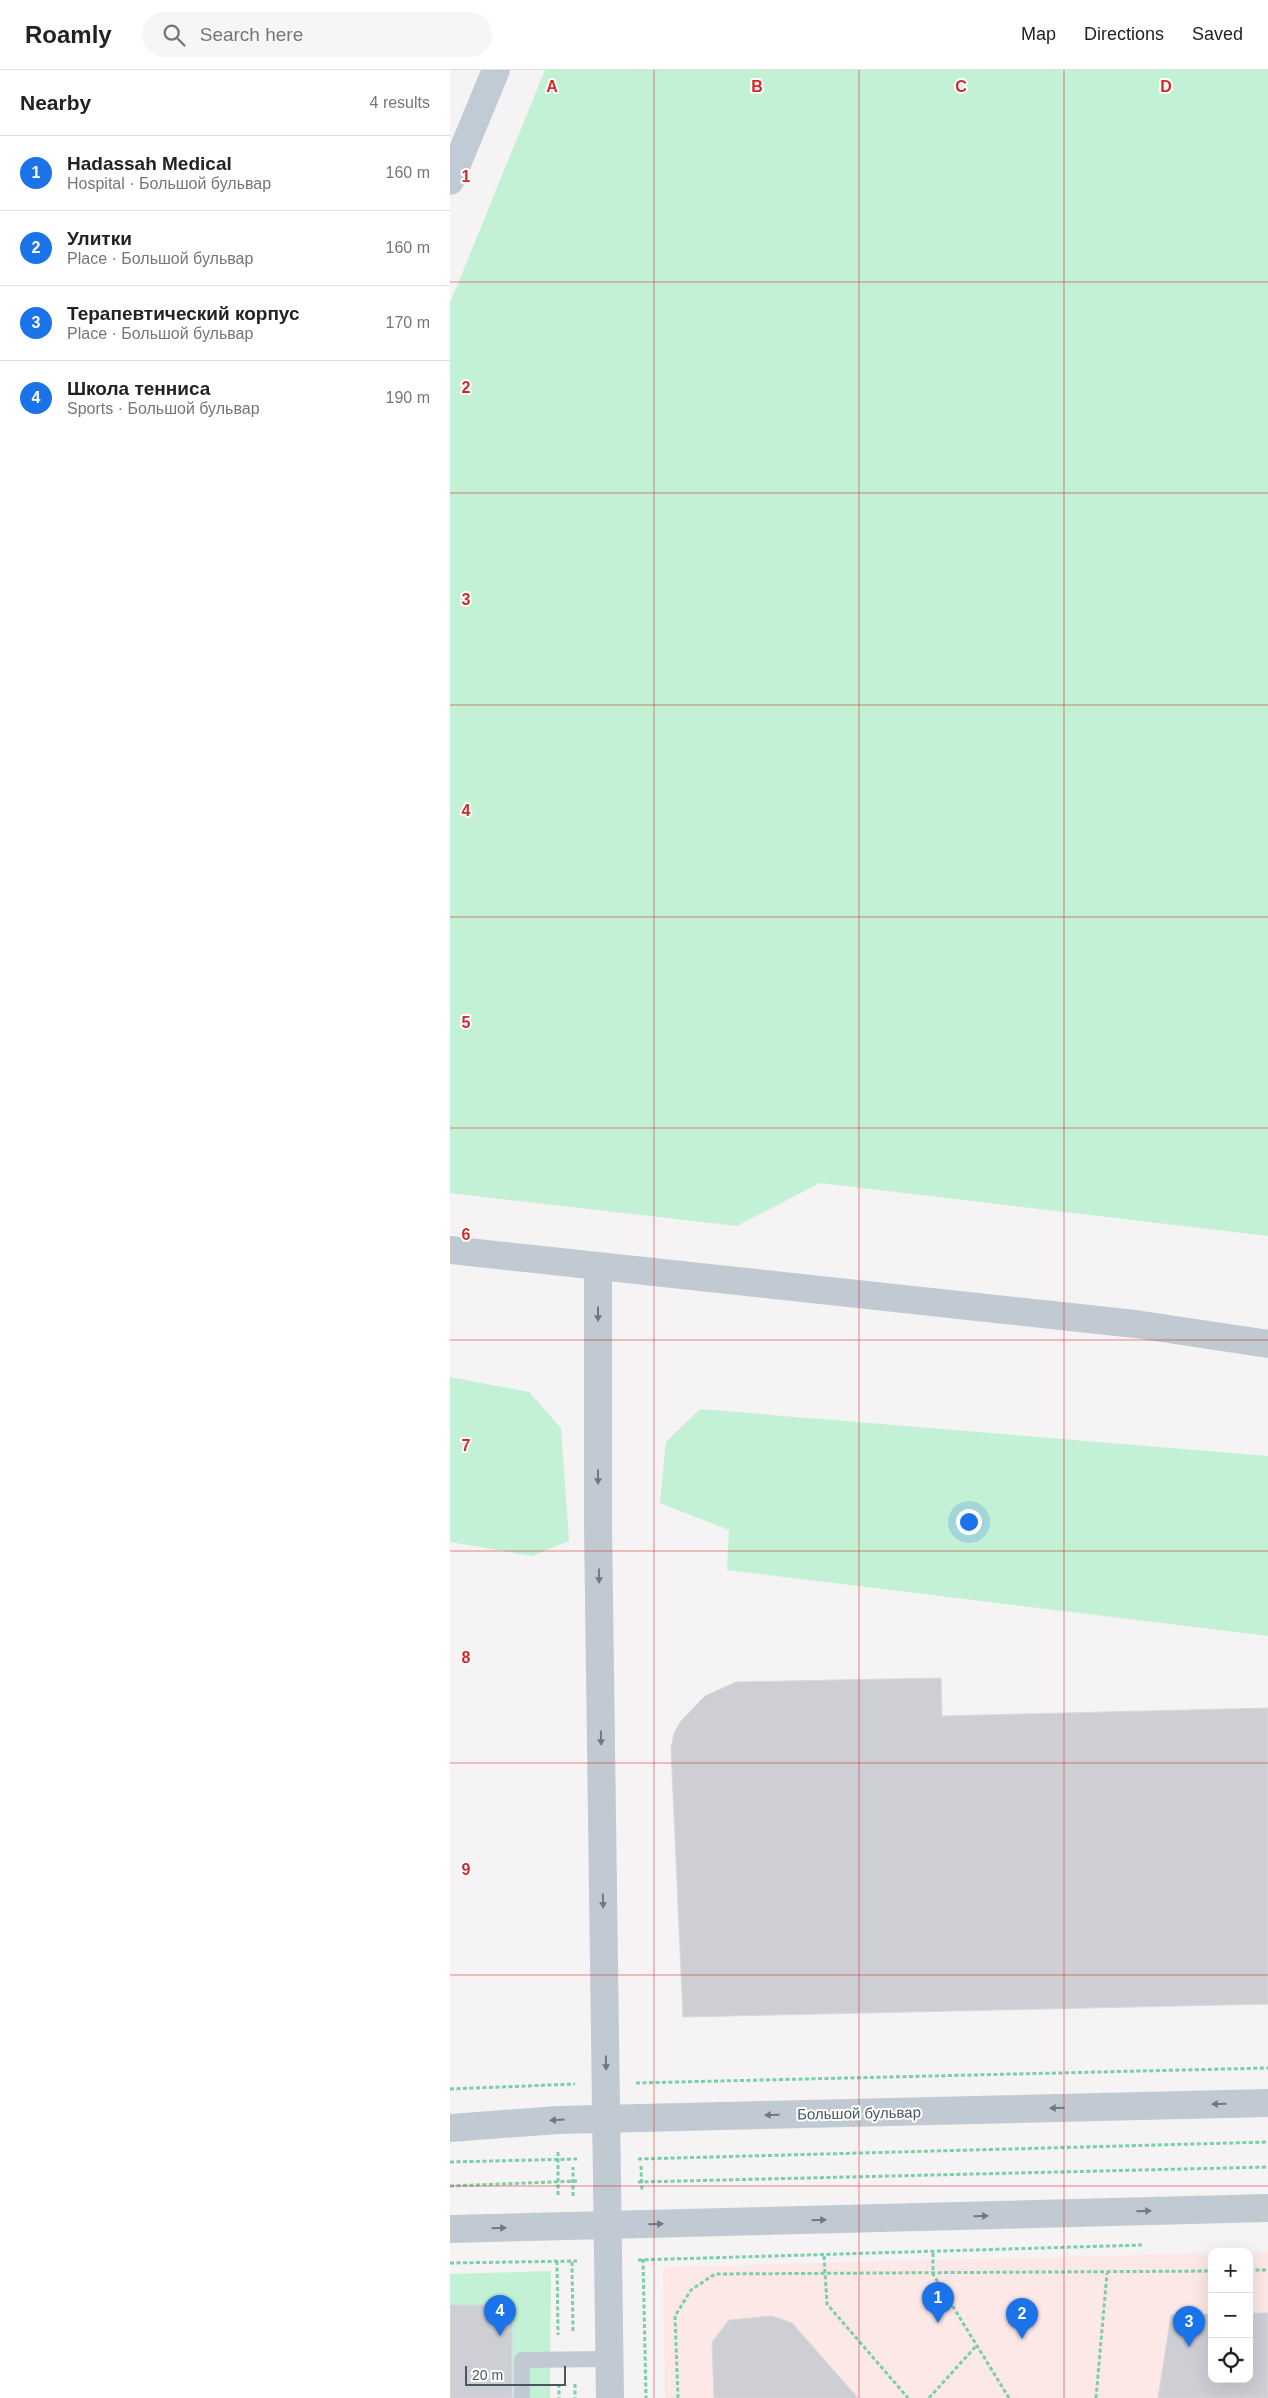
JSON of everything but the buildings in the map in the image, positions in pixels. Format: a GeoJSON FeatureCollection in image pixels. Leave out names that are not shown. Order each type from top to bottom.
{"type":"FeatureCollection","features":[{"type":"Feature","properties":{"kind":"street"},"geometry":{"type":"LineString","coordinates":[[450,181],[496,70]]}},
{"type":"Feature","properties":{"kind":"street"},"geometry":{"type":"LineString","coordinates":[[450,1250],[1135,1324],[1268,1344]]}},
{"type":"Feature","properties":{"kind":"street"},"geometry":{"type":"LineString","coordinates":[[598,1266],[598,1527],[610,2398]]}},
{"type":"Feature","properties":{"kind":"street","name":"Большой бульвар"},"geometry":{"type":"LineString","coordinates":[[450,2128],[558,2120],[1268,2103]]}},
{"type":"Feature","properties":{"kind":"street"},"geometry":{"type":"LineString","coordinates":[[450,2229],[565,2228],[643,2224],[1268,2208]]}},
{"type":"Feature","properties":{"kind":"lane"},"geometry":{"type":"LineString","coordinates":[[522,2398],[522,2360],[609,2359]]}},
{"type":"Feature","properties":{"kind":"path"},"geometry":{"type":"LineString","coordinates":[[450,2089],[558,2084],[1268,2068]]}},
{"type":"Feature","properties":{"kind":"path"},"geometry":{"type":"LineString","coordinates":[[639,2082],[646,2398]]}},
{"type":"Feature","properties":{"kind":"path"},"geometry":{"type":"LineString","coordinates":[[558,2084],[558,2182],[572,2262],[566,2360],[559,2398]]}},
{"type":"Feature","properties":{"kind":"path"},"geometry":{"type":"LineString","coordinates":[[450,2186],[573,2181],[640,2159],[1268,2142]]}},
{"type":"Feature","properties":{"kind":"path"},"geometry":{"type":"LineString","coordinates":[[573,2159],[573,2181],[557,2262],[566,2360],[575,2398]]}},
{"type":"Feature","properties":{"kind":"path"},"geometry":{"type":"LineString","coordinates":[[450,2162],[573,2159],[641,2182],[912,2174],[1268,2167]]}},
{"type":"Feature","properties":{"kind":"path"},"geometry":{"type":"LineString","coordinates":[[450,2263],[824,2256],[1150,2245]]}},
{"type":"Feature","properties":{"kind":"path"},"geometry":{"type":"LineString","coordinates":[[933,2253],[933,2274],[1009,2398]]}},
{"type":"Feature","properties":{"kind":"path"},"geometry":{"type":"LineString","coordinates":[[824,2256],[827,2304],[908,2398]]}},
{"type":"Feature","properties":{"kind":"path"},"geometry":{"type":"LineString","coordinates":[[1253,2270],[1268,2270]]}},
{"type":"Feature","properties":{"kind":"path"},"geometry":{"type":"LineString","coordinates":[[678,2398],[675,2316],[691,2290],[715,2274],[1208,2271]]}},
{"type":"Feature","properties":{"kind":"path"},"geometry":{"type":"LineString","coordinates":[[1096,2398],[1107,2273]]}},
{"type":"Feature","properties":{"kind":"path"},"geometry":{"type":"LineString","coordinates":[[929,2398],[977,2345]]}},
{"type":"Feature","properties":{"kind":"shaded area"},"geometry":{"type":"Polygon","coordinates":[[[1268,2251],[1268,2398],[665,2398],[663,2267],[1208,2253],[1208,2383],[1253,2383],[1253,2252],[1268,2251]]]}},
{"type":"Feature","properties":{"kind":"green space"},"geometry":{"type":"Polygon","coordinates":[[[545,70],[1268,70],[1268,1236],[820,1183],[737,1226],[450,1193],[450,303],[545,70]]]}},
{"type":"Feature","properties":{"kind":"green space"},"geometry":{"type":"Polygon","coordinates":[[[450,1377],[529,1392],[561,1428],[569,1541],[532,1556],[450,1542],[450,1377]]]}},
{"type":"Feature","properties":{"kind":"green space"},"geometry":{"type":"Polygon","coordinates":[[[700,1409],[1268,1456],[1268,1636],[727,1570],[729,1530],[660,1503],[666,1442],[700,1409]]]}},
{"type":"Feature","properties":{"kind":"green space"},"geometry":{"type":"Polygon","coordinates":[[[551,2271],[550,2398],[450,2398],[450,2274],[551,2271]]]}},
{"type":"Feature","properties":{"kind":"place","name":"Hadassah Medical"},"geometry":{"type":"Point","coordinates":[938,2323]}},
{"type":"Feature","properties":{"kind":"place","name":"Школа тенниса"},"geometry":{"type":"Point","coordinates":[500,2336]}},
{"type":"Feature","properties":{"kind":"place","name":"Улитки"},"geometry":{"type":"Point","coordinates":[1022,2339]}},
{"type":"Feature","properties":{"kind":"place","name":"Терапевтический корпус"},"geometry":{"type":"Point","coordinates":[1189,2347]}}]}
